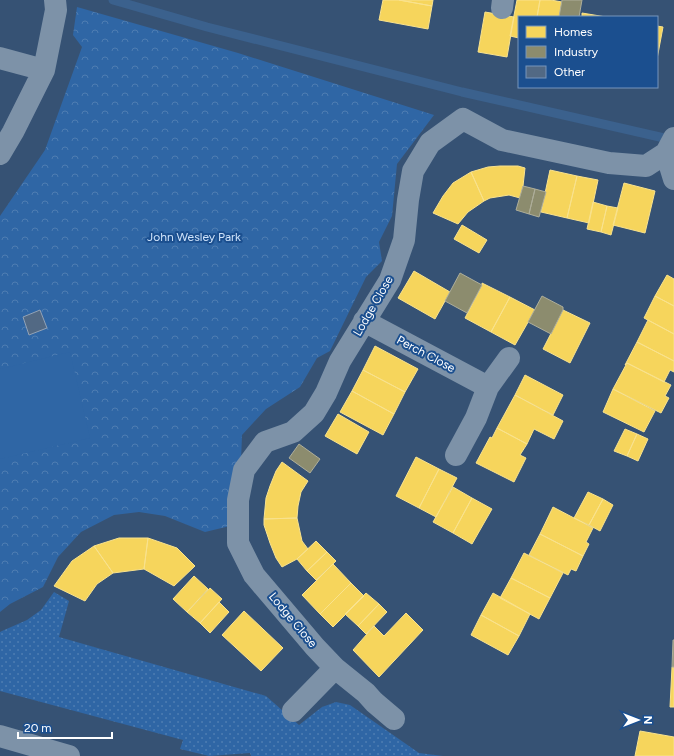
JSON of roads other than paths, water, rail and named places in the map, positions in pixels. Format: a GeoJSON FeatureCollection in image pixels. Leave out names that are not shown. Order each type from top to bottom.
{"type":"FeatureCollection","features":[{"type":"Feature","properties":{"kind":"street"},"geometry":{"type":"LineString","coordinates":[[0,154],[13,132],[44,70],[56,10],[55,0]]}},
{"type":"Feature","properties":{"kind":"street"},"geometry":{"type":"LineString","coordinates":[[0,58],[44,70]]}},
{"type":"Feature","properties":{"kind":"street","name":"Lodge Close"},"geometry":{"type":"LineString","coordinates":[[394,719],[366,693],[335,668],[315,647],[254,575],[238,543],[238,500],[244,470],[265,442],[293,432],[314,413],[326,393],[340,361],[390,280],[404,240],[413,171],[430,143],[462,119],[502,140],[602,162],[646,166],[670,146]]}},
{"type":"Feature","properties":{"kind":"street"},"geometry":{"type":"LineString","coordinates":[[670,146],[674,179]]}},
{"type":"Feature","properties":{"kind":"street","name":"Perch Close"},"geometry":{"type":"LineString","coordinates":[[364,321],[488,388]]}},
{"type":"Feature","properties":{"kind":"street"},"geometry":{"type":"LineString","coordinates":[[456,455],[476,418],[488,388],[509,358]]}},
{"type":"Feature","properties":{"kind":"street"},"geometry":{"type":"LineString","coordinates":[[293,711],[335,668]]}},
{"type":"Feature","properties":{"kind":"street"},"geometry":{"type":"LineString","coordinates":[[0,736],[69,756]]}},
{"type":"Feature","properties":{"kind":"waterway"},"geometry":{"type":"LineString","coordinates":[[113,0],[207,27],[462,92],[673,140]]}},
{"type":"Feature","properties":{"kind":"park label","name":"John Wesley Park"},"geometry":{"type":"Point","coordinates":[194,237]}}]}
